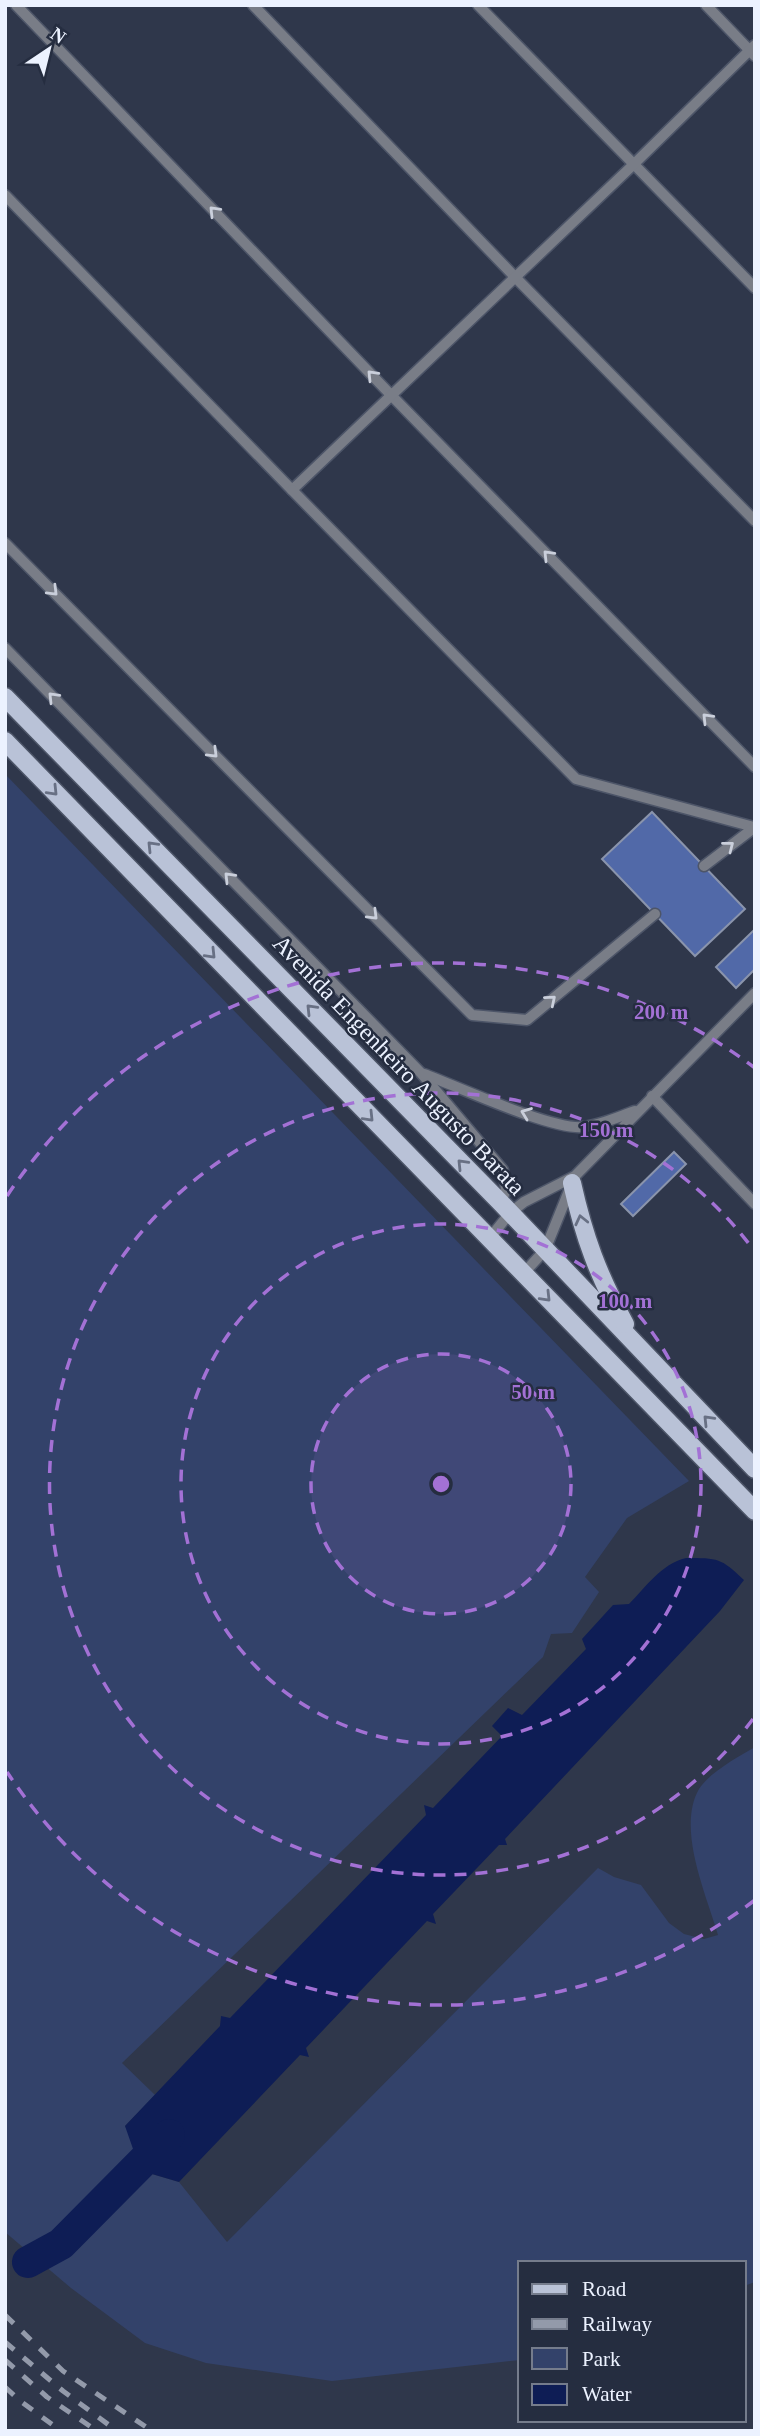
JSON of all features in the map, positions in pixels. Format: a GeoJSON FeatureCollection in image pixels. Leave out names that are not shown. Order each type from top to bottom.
{"type":"FeatureCollection","features":[{"type":"Feature","properties":{"kind":"main road","name":"Avenida Engenheiro Augusto Barata"},"geometry":{"type":"LineString","coordinates":[[5,697],[505,1208],[755,1469]]}},
{"type":"Feature","properties":{"kind":"main road"},"geometry":{"type":"LineString","coordinates":[[5,741],[755,1511]]}},
{"type":"Feature","properties":{"kind":"main road"},"geometry":{"type":"LineString","coordinates":[[574,1180],[580,1223],[602,1281],[639,1348]]}},
{"type":"Feature","properties":{"kind":"lane"},"geometry":{"type":"LineString","coordinates":[[16,5],[391,395],[755,767]]}},
{"type":"Feature","properties":{"kind":"lane"},"geometry":{"type":"LineString","coordinates":[[253,5],[755,521]]}},
{"type":"Feature","properties":{"kind":"lane"},"geometry":{"type":"LineString","coordinates":[[478,5],[755,288]]}},
{"type":"Feature","properties":{"kind":"lane"},"geometry":{"type":"LineString","coordinates":[[292,490],[753,50],[706,5]]}},
{"type":"Feature","properties":{"kind":"lane"},"geometry":{"type":"LineString","coordinates":[[5,195],[576,779],[754,827]]}},
{"type":"Feature","properties":{"kind":"lane"},"geometry":{"type":"LineString","coordinates":[[5,543],[472,1015],[527,1020],[655,914]]}},
{"type":"Feature","properties":{"kind":"lane"},"geometry":{"type":"LineString","coordinates":[[5,648],[421,1073],[503,1170],[505,1208],[489,1240]]}},
{"type":"Feature","properties":{"kind":"lane"},"geometry":{"type":"LineString","coordinates":[[704,866],[754,827]]}},
{"type":"Feature","properties":{"kind":"lane"},"geometry":{"type":"LineString","coordinates":[[523,1274],[545,1250],[574,1180],[652,1096],[755,993]]}},
{"type":"Feature","properties":{"kind":"lane"},"geometry":{"type":"LineString","coordinates":[[421,1073],[540,1119],[580,1127],[639,1110]]}},
{"type":"Feature","properties":{"kind":"lane"},"geometry":{"type":"LineString","coordinates":[[652,1096],[755,1204]]}},
{"type":"Feature","properties":{"kind":"lane"},"geometry":{"type":"LineString","coordinates":[[505,1208],[574,1180]]}},
{"type":"Feature","properties":{"kind":"green space"},"geometry":{"type":"Polygon","coordinates":[[[5,774],[689,1481],[627,1518],[585,1577],[599,1592],[572,1633],[551,1634],[543,1657],[122,2063],[155,2095],[125,2126],[152,2174],[179,2182],[227,2242],[598,1868],[614,1877],[641,1885],[669,1923],[684,1934],[704,1939],[718,1935],[701,1882],[692,1842],[693,1805],[699,1789],[710,1777],[755,1747],[755,2282],[746,2285],[746,2261],[518,2261],[518,2360],[332,2381],[206,2363],[145,2343],[71,2288],[5,2232],[5,774]]]}},
{"type":"Feature","properties":{"kind":"water"},"geometry":{"type":"Polygon","coordinates":[[[686,1558],[718,1561],[730,1567],[744,1580],[720,1611],[505,1839],[507,1845],[499,1845],[433,1914],[436,1924],[427,1921],[306,2048],[309,2057],[300,2055],[179,2182],[152,2174],[139,2166],[125,2126],[220,2026],[221,2016],[230,2018],[426,1815],[424,1805],[433,1808],[502,1736],[492,1726],[508,1708],[522,1715],[586,1649],[582,1639],[613,1605],[629,1604],[661,1571],[686,1558]]]}},
{"type":"Feature","properties":{"kind":"building"},"geometry":{"type":"Polygon","coordinates":[[[652,812],[745,909],[695,956],[602,859],[652,812]]]}},
{"type":"Feature","properties":{"kind":"building"},"geometry":{"type":"Polygon","coordinates":[[[755,929],[755,969],[736,988],[716,967],[755,929]]]}},
{"type":"Feature","properties":{"kind":"building"},"geometry":{"type":"Polygon","coordinates":[[[674,1152],[686,1164],[633,1216],[621,1204],[674,1152]]]}},
{"type":"Feature","properties":{"kind":"waterway"},"geometry":{"type":"LineString","coordinates":[[28,2262],[61,2244],[169,2135]]}},
{"type":"Feature","properties":{"kind":"railway"},"geometry":{"type":"LineString","coordinates":[[5,2315],[63,2371],[152,2431]]}},
{"type":"Feature","properties":{"kind":"railway"},"geometry":{"type":"LineString","coordinates":[[5,2342],[63,2391],[117,2431]]}},
{"type":"Feature","properties":{"kind":"railway"},"geometry":{"type":"LineString","coordinates":[[5,2360],[47,2397],[97,2431]]}},
{"type":"Feature","properties":{"kind":"railway"},"geometry":{"type":"LineString","coordinates":[[5,2387],[61,2431]]}}]}
